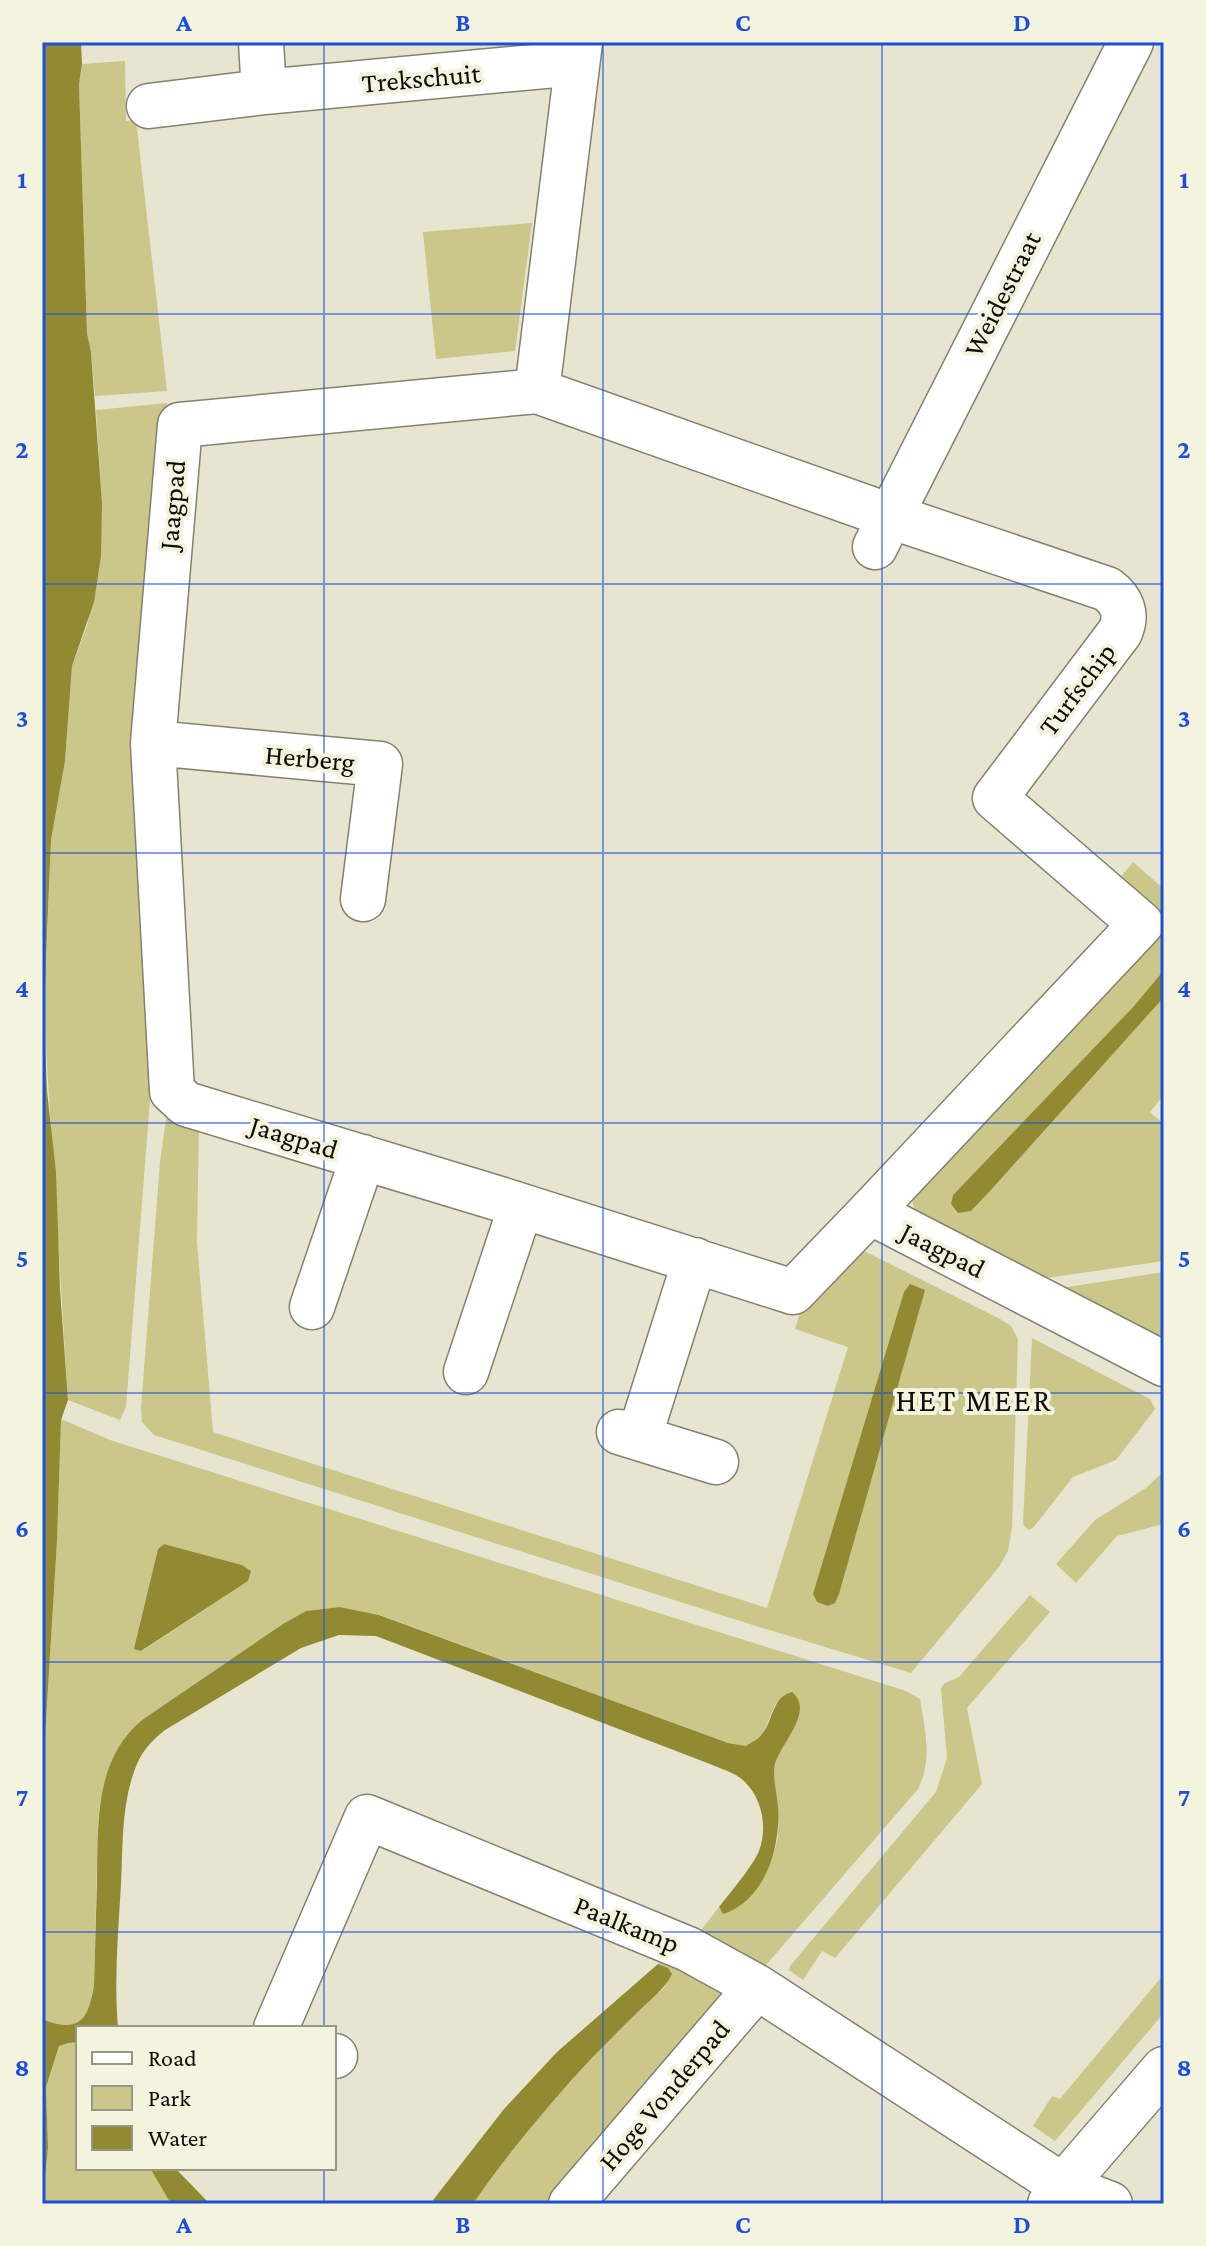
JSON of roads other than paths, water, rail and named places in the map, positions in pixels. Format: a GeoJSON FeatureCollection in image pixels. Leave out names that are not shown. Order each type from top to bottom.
{"type":"FeatureCollection","features":[{"type":"Feature","properties":{"kind":"street"},"geometry":{"type":"LineString","coordinates":[[261,42],[264,92]]}},
{"type":"Feature","properties":{"kind":"street","name":"Weidestraat"},"geometry":{"type":"LineString","coordinates":[[883,531],[1131,42]]}},
{"type":"Feature","properties":{"kind":"street"},"geometry":{"type":"LineString","coordinates":[[537,391],[579,53]]}},
{"type":"Feature","properties":{"kind":"street","name":"Trekschuit"},"geometry":{"type":"LineString","coordinates":[[149,106],[579,53]]}},
{"type":"Feature","properties":{"kind":"street","name":"Turfschip"},"geometry":{"type":"LineString","coordinates":[[537,391],[883,531],[1107,589],[1117,596],[1123,607],[1120,632],[995,798],[1141,924],[870,1212]]}},
{"type":"Feature","properties":{"kind":"street","name":"Jaagpad"},"geometry":{"type":"LineString","coordinates":[[537,391],[180,425],[153,743],[172,1091],[186,1104],[793,1292],[870,1212],[1164,1364]]}},
{"type":"Feature","properties":{"kind":"street","name":"Herberg"},"geometry":{"type":"LineString","coordinates":[[153,743],[380,764],[363,899]]}},
{"type":"Feature","properties":{"kind":"street","name":"Jaagpad"},"geometry":{"type":"LineString","coordinates":[[312,1307],[363,1157]]}},
{"type":"Feature","properties":{"kind":"street"},"geometry":{"type":"LineString","coordinates":[[466,1372],[521,1206]]}},
{"type":"Feature","properties":{"kind":"street"},"geometry":{"type":"LineString","coordinates":[[695,1260],[629,1435],[716,1462]]}},
{"type":"Feature","properties":{"kind":"street","name":"Paalkamp"},"geometry":{"type":"LineString","coordinates":[[277,2026],[367,1817],[688,1949],[757,1987],[1056,2195],[1110,2204]]}},
{"type":"Feature","properties":{"kind":"street","name":"Hoge Vonderpad"},"geometry":{"type":"LineString","coordinates":[[571,2204],[757,1987]]}},
{"type":"Feature","properties":{"kind":"street"},"geometry":{"type":"LineString","coordinates":[[1056,2195],[1164,2069]]}},
{"type":"Feature","properties":{"kind":"water"},"geometry":{"type":"Polygon","coordinates":[[[42,42],[81,42],[79,84],[87,333],[102,503],[101,556],[94,602],[72,666],[65,761],[51,840],[44,1017],[68,1400],[61,1420],[42,1786],[42,42]]]}},
{"type":"Feature","properties":{"kind":"water"},"geometry":{"type":"Polygon","coordinates":[[[1164,970],[1164,997],[971,1211],[958,1213],[951,1204],[953,1195],[1134,1006],[1164,970]]]}},
{"type":"Feature","properties":{"kind":"water"},"geometry":{"type":"Polygon","coordinates":[[[910,1284],[925,1290],[839,1594],[835,1603],[828,1606],[817,1602],[813,1594],[904,1292],[910,1284]]]}},
{"type":"Feature","properties":{"kind":"water"},"geometry":{"type":"Polygon","coordinates":[[[164,1544],[242,1565],[251,1571],[248,1581],[141,1651],[134,1649],[158,1549],[164,1544]]]}},
{"type":"Feature","properties":{"kind":"water"},"geometry":{"type":"Polygon","coordinates":[[[340,1607],[379,1615],[728,1743],[746,1746],[766,1729],[780,1699],[792,1692],[800,1708],[775,1764],[777,1839],[767,1871],[750,1897],[723,1914],[719,1907],[756,1857],[763,1832],[762,1813],[755,1796],[744,1781],[733,1773],[376,1636],[339,1635],[301,1648],[165,1730],[147,1747],[137,1763],[127,1797],[124,1827],[117,1957],[118,2026],[76,2026],[76,2042],[59,2046],[46,2087],[48,2148],[42,2204],[42,2019],[73,2024],[85,2015],[92,1998],[99,1816],[107,1773],[115,1754],[126,1736],[142,1720],[306,1611],[340,1607]]]}},
{"type":"Feature","properties":{"kind":"water"},"geometry":{"type":"Polygon","coordinates":[[[658,1964],[668,1968],[672,1974],[665,1985],[560,2093],[473,2204],[430,2204],[504,2109],[557,2052],[658,1964]]]}},
{"type":"Feature","properties":{"kind":"water"},"geometry":{"type":"Polygon","coordinates":[[[151,2170],[177,2170],[210,2204],[171,2204],[151,2170]]]}},
{"type":"Feature","properties":{"kind":"district","name":"HET MEER"},"geometry":{"type":"Point","coordinates":[974,1400]}}]}
